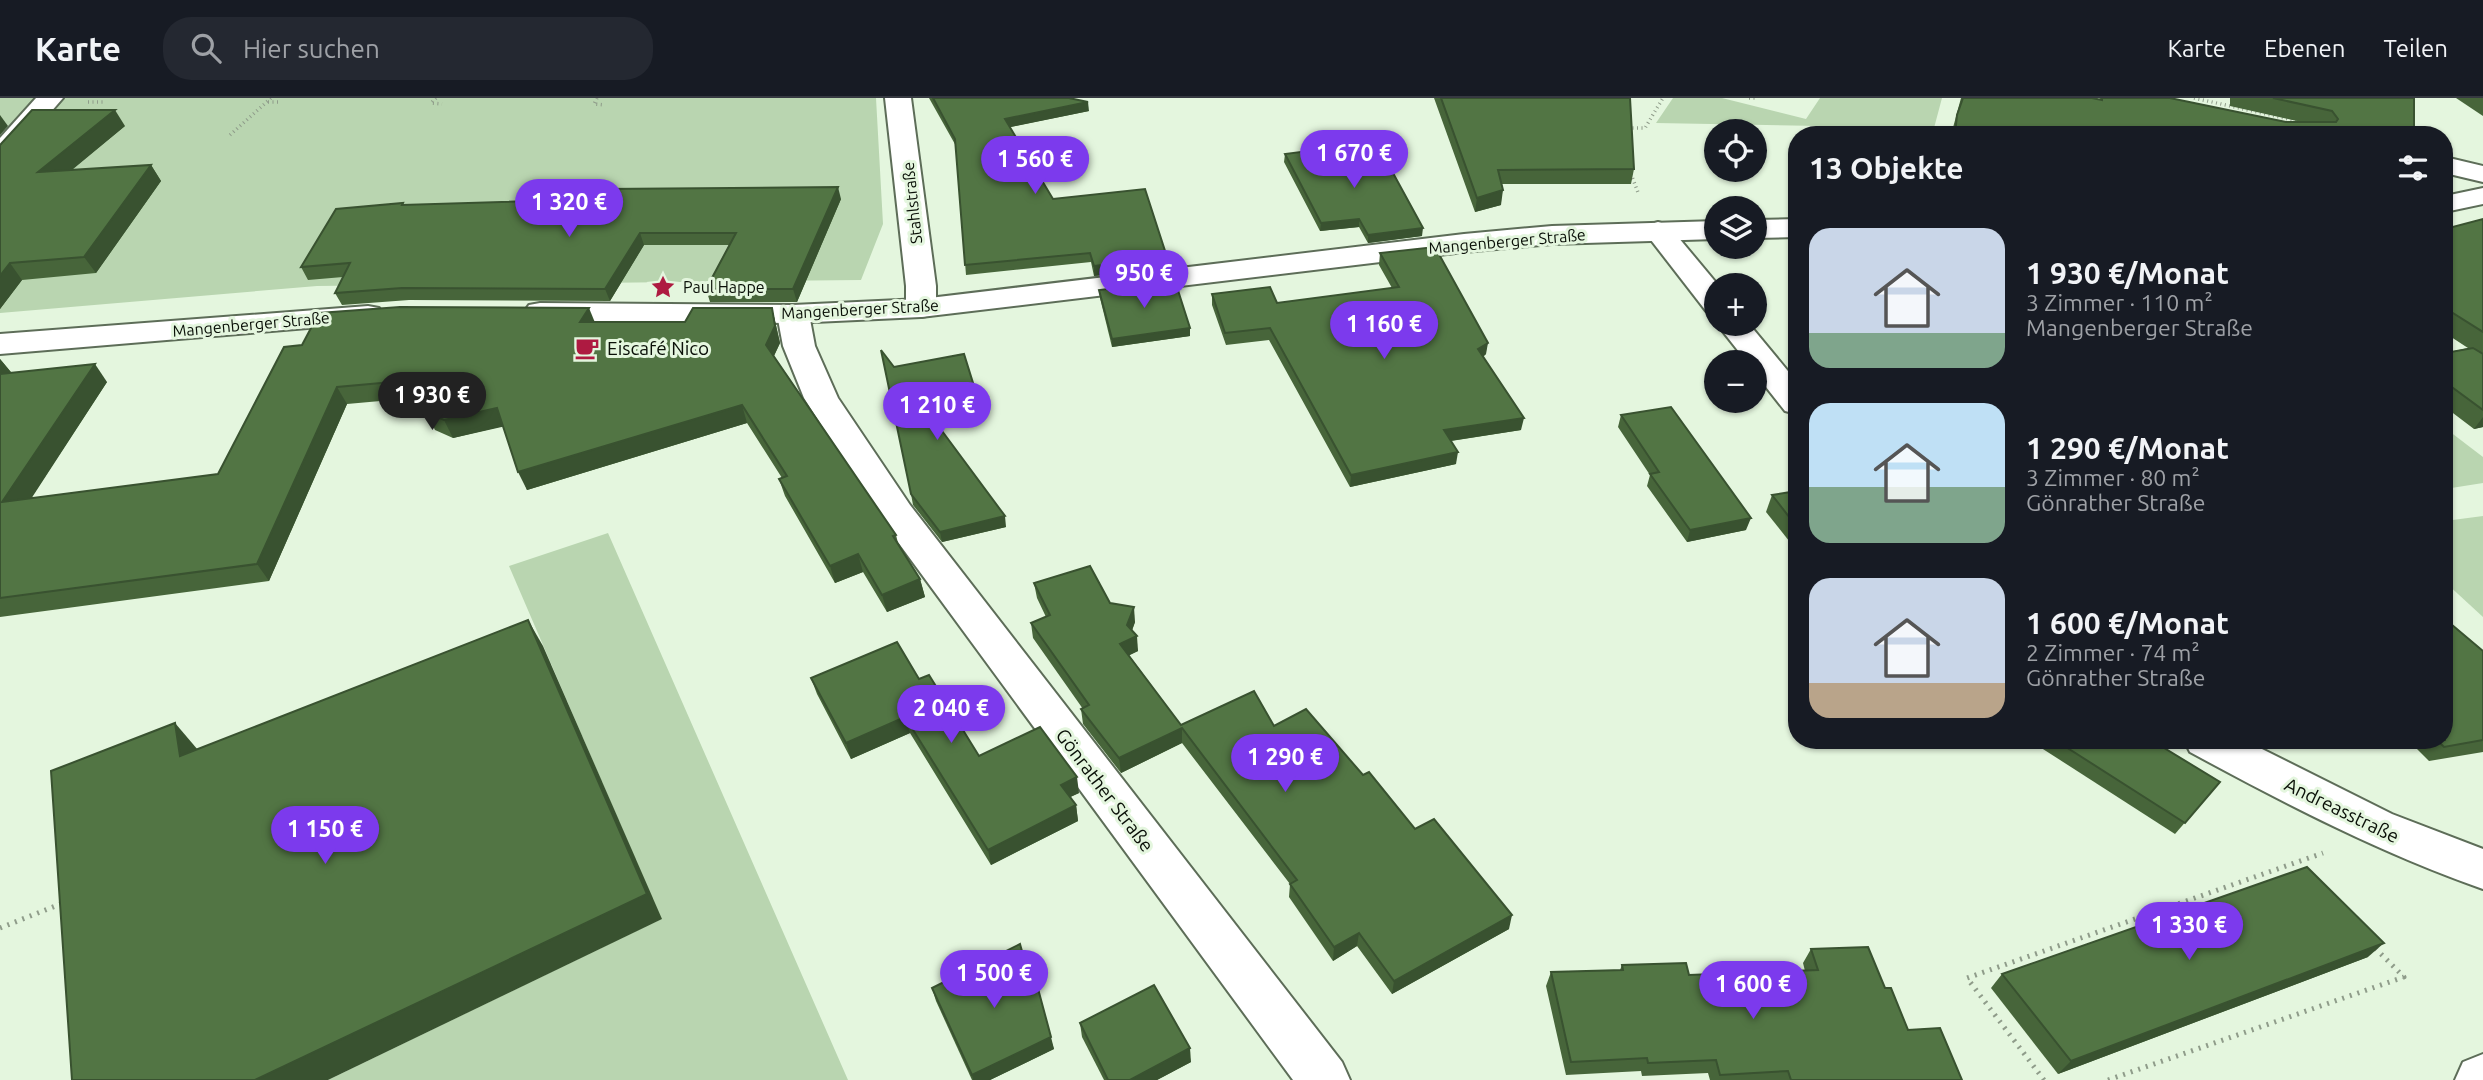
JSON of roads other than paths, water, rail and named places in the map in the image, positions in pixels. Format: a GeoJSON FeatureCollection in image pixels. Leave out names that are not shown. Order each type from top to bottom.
{"type":"FeatureCollection","features":[{"type":"Feature","properties":{"kind":"street"},"geometry":{"type":"LineString","coordinates":[[0,155],[50,98]]}},
{"type":"Feature","properties":{"kind":"street","name":"Stahlstraße"},"geometry":{"type":"LineString","coordinates":[[898,98],[917,247],[921,308]]}},
{"type":"Feature","properties":{"kind":"street"},"geometry":{"type":"LineString","coordinates":[[2453,167],[2483,174]]}},
{"type":"Feature","properties":{"kind":"street"},"geometry":{"type":"LineString","coordinates":[[2453,202],[2483,196]]}},
{"type":"Feature","properties":{"kind":"street"},"geometry":{"type":"LineString","coordinates":[[1767,229],[1788,228]]}},
{"type":"Feature","properties":{"kind":"street","name":"Mangenberger Straße"},"geometry":{"type":"LineString","coordinates":[[505,312],[793,314],[921,308],[1464,243],[1552,235],[1704,230]]}},
{"type":"Feature","properties":{"kind":"street"},"geometry":{"type":"LineString","coordinates":[[1658,231],[1704,288]]}},
{"type":"Feature","properties":{"kind":"street","name":"Mangenberger Straße"},"geometry":{"type":"LineString","coordinates":[[0,344],[396,313]]}},
{"type":"Feature","properties":{"kind":"street","name":"Gönrather Straße"},"geometry":{"type":"LineString","coordinates":[[793,314],[799,346],[821,398],[897,514],[1324,1080]]}},
{"type":"Feature","properties":{"kind":"street"},"geometry":{"type":"LineString","coordinates":[[1743,336],[1788,393]]}},
{"type":"Feature","properties":{"kind":"street","name":"Andreasstraße"},"geometry":{"type":"LineString","coordinates":[[2222,749],[2357,820],[2437,854],[2483,869]]}},
{"type":"Feature","properties":{"kind":"place","name":"Paul Happe"},"geometry":{"type":"Point","coordinates":[663,287]}},
{"type":"Feature","properties":{"kind":"place","name":"Eiscafé Nico"},"geometry":{"type":"Point","coordinates":[587,348]}}]}
